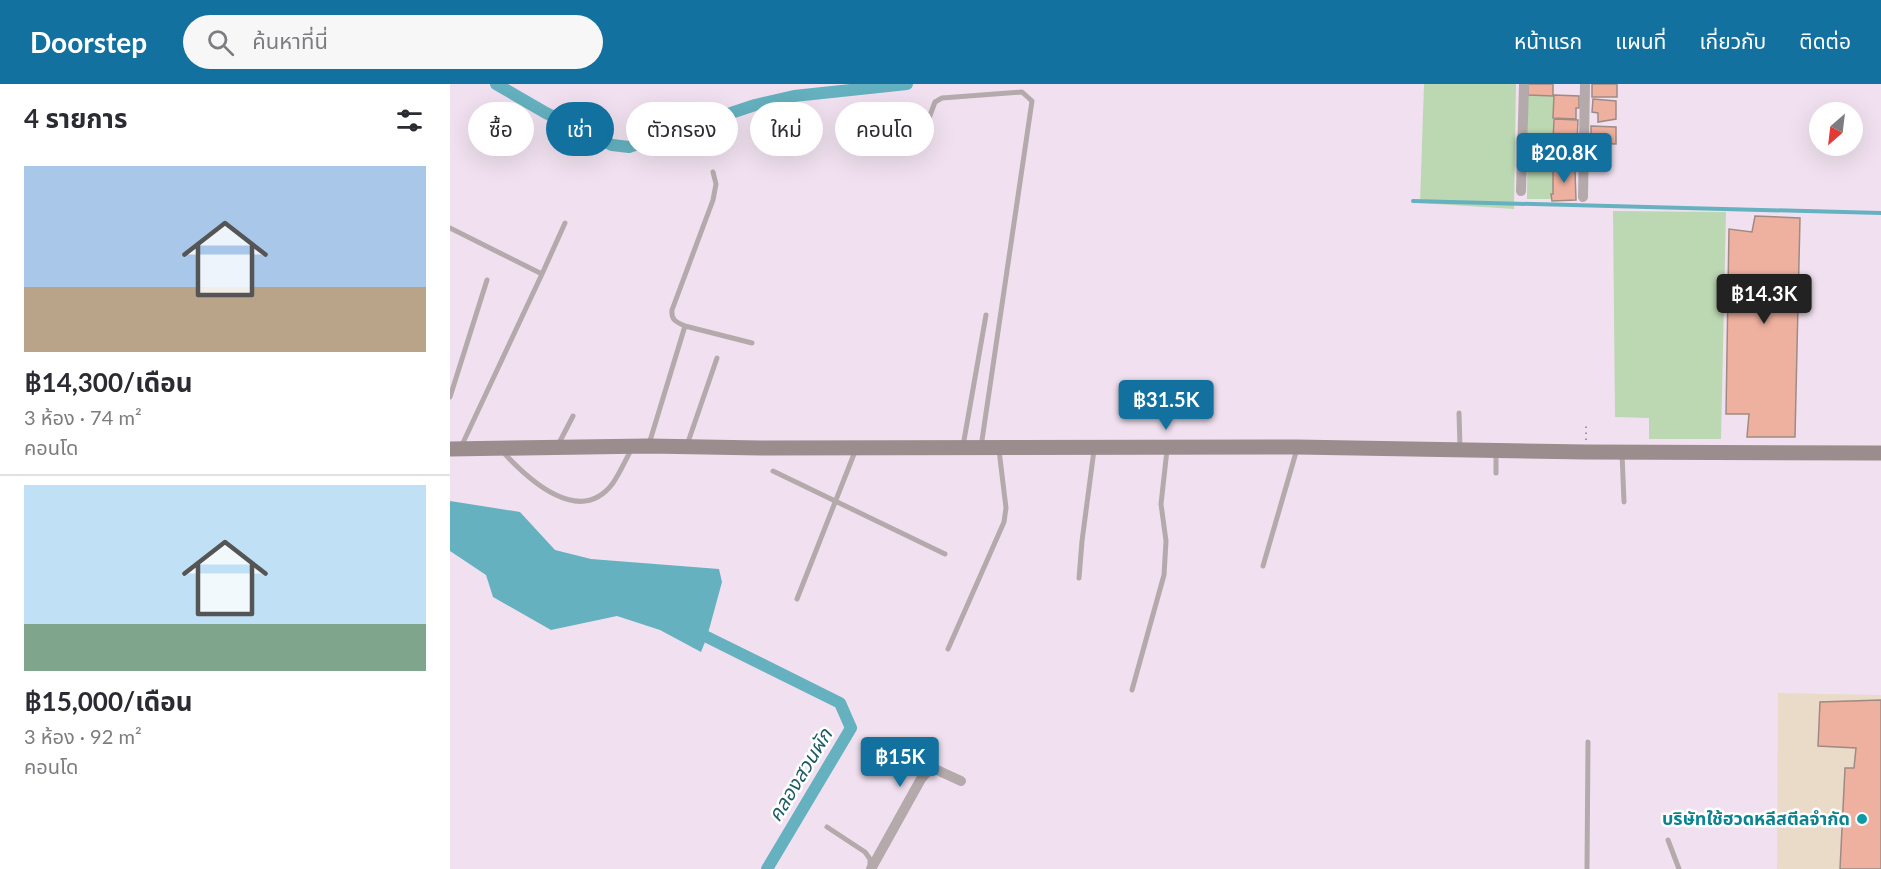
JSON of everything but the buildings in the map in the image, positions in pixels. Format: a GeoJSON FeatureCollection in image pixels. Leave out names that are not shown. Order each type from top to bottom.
{"type":"FeatureCollection","features":[{"type":"Feature","properties":{"kind":"street"},"geometry":{"type":"LineString","coordinates":[[1521,191],[1524,84]]}},
{"type":"Feature","properties":{"kind":"street"},"geometry":{"type":"LineString","coordinates":[[1583,197],[1585,84]]}},
{"type":"Feature","properties":{"kind":"street"},"geometry":{"type":"LineString","coordinates":[[455,449],[633,446],[1297,447],[1881,453]]}},
{"type":"Feature","properties":{"kind":"street"},"geometry":{"type":"LineString","coordinates":[[870,869],[921,779],[929,770],[937,770],[961,781]]}},
{"type":"Feature","properties":{"kind":"lane"},"geometry":{"type":"LineString","coordinates":[[934,105],[942,98],[1022,92],[1032,101],[981,448]]}},
{"type":"Feature","properties":{"kind":"lane"},"geometry":{"type":"LineString","coordinates":[[713,171],[716,184],[713,200],[672,315],[675,322],[685,326],[752,343]]}},
{"type":"Feature","properties":{"kind":"lane"},"geometry":{"type":"LineString","coordinates":[[455,449],[565,223]]}},
{"type":"Feature","properties":{"kind":"lane"},"geometry":{"type":"LineString","coordinates":[[450,228],[542,274]]}},
{"type":"Feature","properties":{"kind":"lane"},"geometry":{"type":"LineString","coordinates":[[450,397],[487,280]]}},
{"type":"Feature","properties":{"kind":"lane"},"geometry":{"type":"LineString","coordinates":[[963,447],[987,315]]}},
{"type":"Feature","properties":{"kind":"lane"},"geometry":{"type":"LineString","coordinates":[[649,446],[685,326]]}},
{"type":"Feature","properties":{"kind":"lane"},"geometry":{"type":"LineString","coordinates":[[687,446],[717,358]]}},
{"type":"Feature","properties":{"kind":"lane"},"geometry":{"type":"LineString","coordinates":[[1459,412],[1461,449]]}},
{"type":"Feature","properties":{"kind":"lane"},"geometry":{"type":"LineString","coordinates":[[558,447],[573,416]]}},
{"type":"Feature","properties":{"kind":"lane"},"geometry":{"type":"LineString","coordinates":[[498,448],[522,473],[540,487],[574,502],[595,498],[612,484],[633,446]]}},
{"type":"Feature","properties":{"kind":"lane"},"geometry":{"type":"LineString","coordinates":[[1263,566],[1297,447]]}},
{"type":"Feature","properties":{"kind":"lane"},"geometry":{"type":"LineString","coordinates":[[797,599],[857,448]]}},
{"type":"Feature","properties":{"kind":"lane"},"geometry":{"type":"LineString","coordinates":[[948,649],[1004,522],[1006,508],[998,448]]}},
{"type":"Feature","properties":{"kind":"lane"},"geometry":{"type":"LineString","coordinates":[[1079,578],[1094,448]]}},
{"type":"Feature","properties":{"kind":"lane"},"geometry":{"type":"LineString","coordinates":[[1132,690],[1164,575],[1166,541],[1161,504],[1167,448]]}},
{"type":"Feature","properties":{"kind":"lane"},"geometry":{"type":"LineString","coordinates":[[1496,450],[1496,473]]}},
{"type":"Feature","properties":{"kind":"lane"},"geometry":{"type":"LineString","coordinates":[[1622,452],[1624,502]]}},
{"type":"Feature","properties":{"kind":"lane"},"geometry":{"type":"LineString","coordinates":[[773,471],[945,554]]}},
{"type":"Feature","properties":{"kind":"lane"},"geometry":{"type":"LineString","coordinates":[[1587,869],[1588,742]]}},
{"type":"Feature","properties":{"kind":"lane"},"geometry":{"type":"LineString","coordinates":[[827,827],[865,852],[870,859],[870,869]]}},
{"type":"Feature","properties":{"kind":"lane"},"geometry":{"type":"LineString","coordinates":[[1668,840],[1679,869]]}},
{"type":"Feature","properties":{"kind":"shaded area"},"geometry":{"type":"Polygon","coordinates":[[[1778,693],[1881,695],[1881,869],[1777,869],[1778,693]]]}},
{"type":"Feature","properties":{"kind":"green space"},"geometry":{"type":"Polygon","coordinates":[[[1424,84],[1516,84],[1514,209],[1420,203],[1424,84]]]}},
{"type":"Feature","properties":{"kind":"green space"},"geometry":{"type":"Polygon","coordinates":[[[1528,95],[1553,96],[1553,199],[1527,199],[1528,95]]]}},
{"type":"Feature","properties":{"kind":"green space"},"geometry":{"type":"Polygon","coordinates":[[[1613,211],[1726,212],[1721,439],[1649,439],[1649,418],[1615,417],[1613,211]]]}},
{"type":"Feature","properties":{"kind":"water"},"geometry":{"type":"Polygon","coordinates":[[[450,501],[520,512],[555,550],[591,559],[719,569],[722,582],[701,652],[660,630],[617,616],[551,630],[493,597],[486,575],[450,551],[450,501]]]}},
{"type":"Feature","properties":{"kind":"waterway"},"geometry":{"type":"LineString","coordinates":[[496,84],[546,113],[612,145],[629,147],[755,105],[794,96],[907,84]]}},
{"type":"Feature","properties":{"kind":"waterway"},"geometry":{"type":"LineString","coordinates":[[1413,201],[1881,213]]}},
{"type":"Feature","properties":{"kind":"waterway","name":"คลองสวนผัก"},"geometry":{"type":"LineString","coordinates":[[707,637],[840,703],[851,728],[767,869]]}},
{"type":"Feature","properties":{"kind":"place","name":"บริษัทใช้ฮวดหลีสตีลจำกัด"},"geometry":{"type":"Point","coordinates":[1862,819]}}]}
